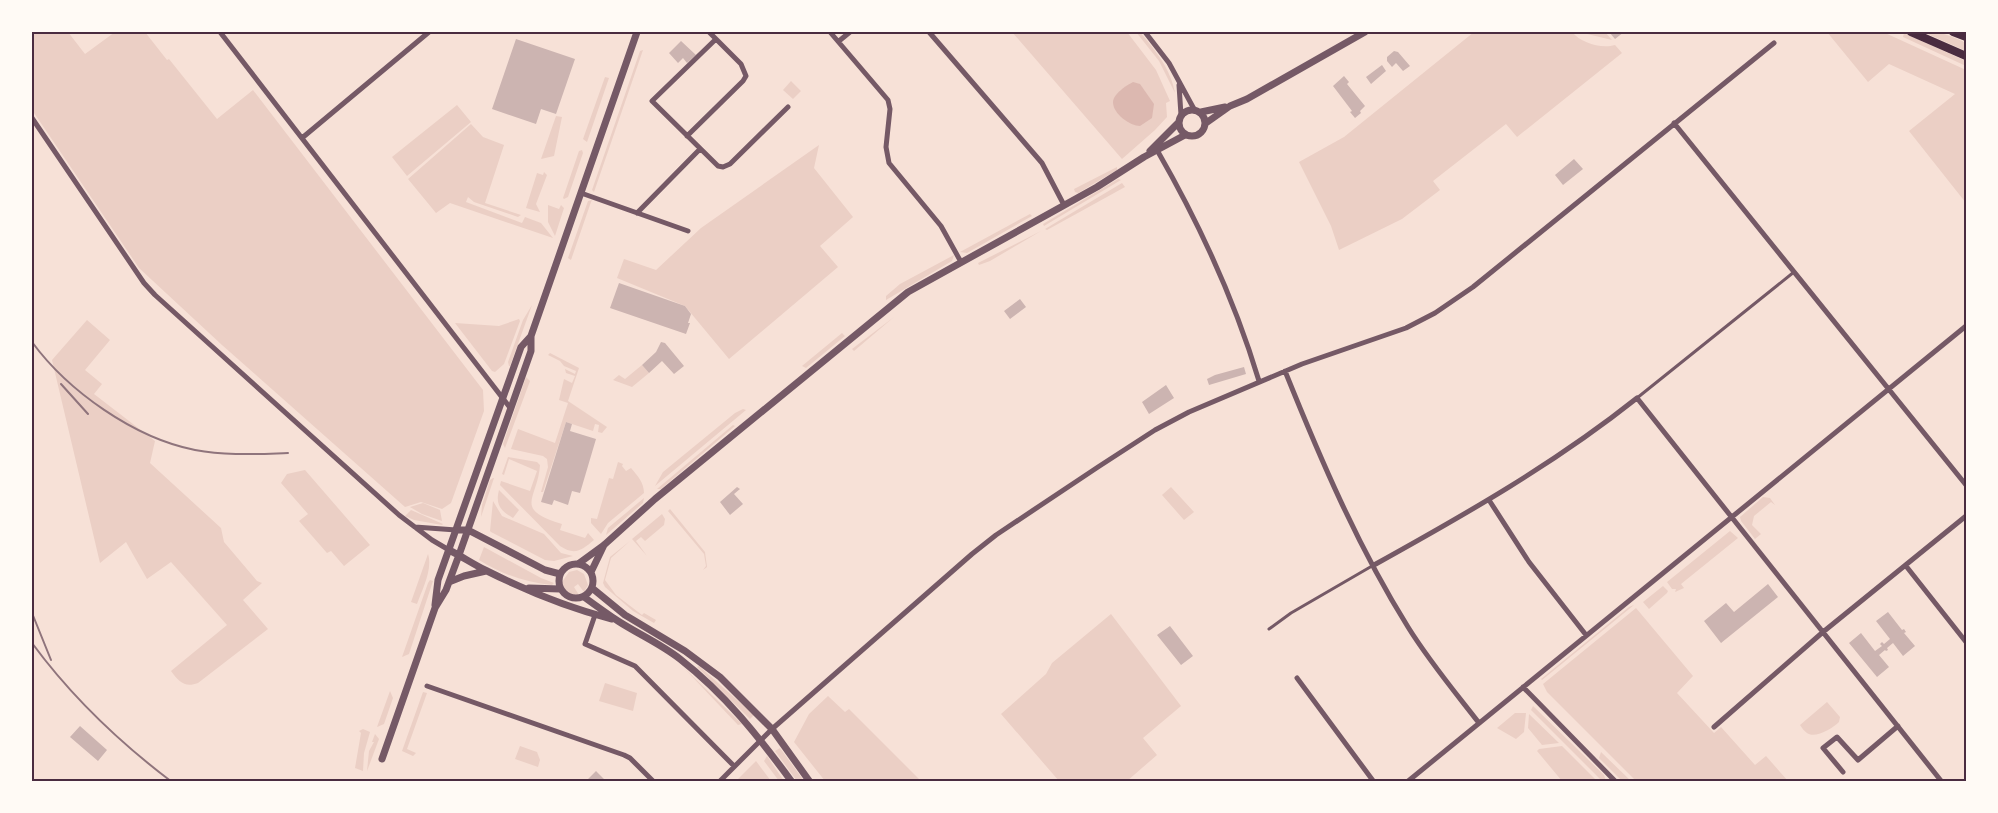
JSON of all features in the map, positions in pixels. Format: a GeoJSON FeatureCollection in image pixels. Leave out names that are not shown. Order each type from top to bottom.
{"type":"FeatureCollection","features":[{"type":"Feature","properties":{"kind":"main road"},"geometry":{"type":"LineString","coordinates":[[1911,32],[1966,56]]}},
{"type":"Feature","properties":{"kind":"main road"},"geometry":{"type":"LineString","coordinates":[[1953,32],[1966,38]]}},
{"type":"Feature","properties":{"kind":"street"},"geometry":{"type":"LineString","coordinates":[[220,32],[511,409]]}},
{"type":"Feature","properties":{"kind":"street"},"geometry":{"type":"LineString","coordinates":[[302,138],[429,32]]}},
{"type":"Feature","properties":{"kind":"street"},"geometry":{"type":"LineString","coordinates":[[382,759],[435,608],[449,582],[511,409],[531,351],[531,336],[637,32]]}},
{"type":"Feature","properties":{"kind":"street"},"geometry":{"type":"LineString","coordinates":[[687,136],[746,76],[744,67],[709,32]]}},
{"type":"Feature","properties":{"kind":"street"},"geometry":{"type":"LineString","coordinates":[[831,32],[885,95],[890,107],[886,147],[888,159],[941,226],[961,262]]}},
{"type":"Feature","properties":{"kind":"street"},"geometry":{"type":"LineString","coordinates":[[839,41],[850,32]]}},
{"type":"Feature","properties":{"kind":"street"},"geometry":{"type":"LineString","coordinates":[[929,32],[1042,164],[1064,206]]}},
{"type":"Feature","properties":{"kind":"street"},"geometry":{"type":"LineString","coordinates":[[1145,32],[1169,63],[1178,83],[1206,123]]}},
{"type":"Feature","properties":{"kind":"street"},"geometry":{"type":"LineString","coordinates":[[578,564],[591,572],[592,588],[584,597],[573,599],[567,597],[560,589],[560,574],[568,566],[578,564],[604,545],[660,495],[889,306],[920,284],[1064,206],[1157,150],[1185,135],[1199,134],[1206,123],[1230,106],[1254,95],[1365,32]]}},
{"type":"Feature","properties":{"kind":"street"},"geometry":{"type":"LineString","coordinates":[[716,39],[652,101],[700,149],[718,166],[726,166],[788,107]]}},
{"type":"Feature","properties":{"kind":"street"},"geometry":{"type":"LineString","coordinates":[[719,782],[772,729],[962,562],[996,535],[1163,425],[1259,381],[1406,328],[1435,313],[1473,287],[1774,43]]}},
{"type":"Feature","properties":{"kind":"street"},"geometry":{"type":"LineString","coordinates":[[1178,83],[1181,115]]}},
{"type":"Feature","properties":{"kind":"street"},"geometry":{"type":"LineString","coordinates":[[1144,157],[1178,123],[1184,111],[1230,106]]}},
{"type":"Feature","properties":{"kind":"street"},"geometry":{"type":"LineString","coordinates":[[32,118],[151,291],[345,467],[414,526],[449,550],[486,571],[595,615],[617,620]]}},
{"type":"Feature","properties":{"kind":"street"},"geometry":{"type":"LineString","coordinates":[[1178,123],[1185,135]]}},
{"type":"Feature","properties":{"kind":"street"},"geometry":{"type":"LineString","coordinates":[[1674,123],[1966,485]]}},
{"type":"Feature","properties":{"kind":"street"},"geometry":{"type":"LineString","coordinates":[[637,213],[700,149]]}},
{"type":"Feature","properties":{"kind":"street"},"geometry":{"type":"LineString","coordinates":[[1157,150],[1223,280],[1259,381]]}},
{"type":"Feature","properties":{"kind":"street"},"geometry":{"type":"LineString","coordinates":[[581,193],[688,231]]}},
{"type":"Feature","properties":{"kind":"street"},"geometry":{"type":"LineString","coordinates":[[1407,782],[1966,326]]}},
{"type":"Feature","properties":{"kind":"street"},"geometry":{"type":"LineString","coordinates":[[435,608],[436,587],[502,399],[521,347],[531,336]]}},
{"type":"Feature","properties":{"kind":"street"},"geometry":{"type":"LineString","coordinates":[[1285,371],[1333,482],[1374,565],[1414,635],[1479,723]]}},
{"type":"Feature","properties":{"kind":"street"},"geometry":{"type":"LineString","coordinates":[[1374,565],[1489,500],[1569,450],[1637,398],[1940,781]]}},
{"type":"Feature","properties":{"kind":"street"},"geometry":{"type":"LineString","coordinates":[[1489,500],[1532,566],[1586,635]]}},
{"type":"Feature","properties":{"kind":"street"},"geometry":{"type":"LineString","coordinates":[[1714,727],[1823,632],[1966,516]]}},
{"type":"Feature","properties":{"kind":"street"},"geometry":{"type":"LineString","coordinates":[[414,526],[468,530],[545,570],[560,574]]}},
{"type":"Feature","properties":{"kind":"street"},"geometry":{"type":"LineString","coordinates":[[591,572],[604,545]]}},
{"type":"Feature","properties":{"kind":"street"},"geometry":{"type":"LineString","coordinates":[[1906,566],[1966,642]]}},
{"type":"Feature","properties":{"kind":"street"},"geometry":{"type":"LineString","coordinates":[[449,582],[486,571]]}},
{"type":"Feature","properties":{"kind":"street"},"geometry":{"type":"LineString","coordinates":[[526,588],[560,589]]}},
{"type":"Feature","properties":{"kind":"street"},"geometry":{"type":"LineString","coordinates":[[592,588],[625,615],[699,661],[739,695],[772,729],[810,782]]}},
{"type":"Feature","properties":{"kind":"street"},"geometry":{"type":"LineString","coordinates":[[584,597],[686,663],[733,708],[761,740],[792,782]]}},
{"type":"Feature","properties":{"kind":"street"},"geometry":{"type":"LineString","coordinates":[[595,615],[585,645],[623,659],[635,666],[734,766]]}},
{"type":"Feature","properties":{"kind":"street"},"geometry":{"type":"LineString","coordinates":[[1297,678],[1374,782]]}},
{"type":"Feature","properties":{"kind":"street"},"geometry":{"type":"LineString","coordinates":[[427,686],[624,755],[654,782]]}},
{"type":"Feature","properties":{"kind":"street"},"geometry":{"type":"LineString","coordinates":[[1523,687],[1616,782]]}},
{"type":"Feature","properties":{"kind":"street"},"geometry":{"type":"LineString","coordinates":[[1843,772],[1822,748],[1837,737],[1858,760],[1898,726]]}},
{"type":"Feature","properties":{"kind":"lane"},"geometry":{"type":"LineString","coordinates":[[1637,398],[1794,272]]}},
{"type":"Feature","properties":{"kind":"lane"},"geometry":{"type":"LineString","coordinates":[[1269,629],[1291,613],[1374,565]]}},
{"type":"Feature","properties":{"kind":"shaded area"},"geometry":{"type":"Polygon","coordinates":[[[32,32],[68,32],[85,54],[115,32],[145,32],[217,119],[253,90],[483,390],[484,411],[451,503],[442,509],[421,502],[405,507],[222,345],[139,268],[32,110],[32,32]]]}},
{"type":"Feature","properties":{"kind":"shaded area"},"geometry":{"type":"Polygon","coordinates":[[[1012,32],[1127,32],[1156,70],[1170,101],[1166,103],[1167,117],[1122,159],[1012,32]]]}},
{"type":"Feature","properties":{"kind":"shaded area"},"geometry":{"type":"Polygon","coordinates":[[[1136,32],[1140,32],[1162,60],[1175,93],[1159,61],[1136,32]]]}},
{"type":"Feature","properties":{"kind":"shaded area"},"geometry":{"type":"Polygon","coordinates":[[[1474,32],[1572,32],[1592,44],[1615,45],[1622,53],[1517,137],[1506,124],[1433,181],[1440,190],[1402,219],[1339,250],[1331,226],[1299,162],[1344,137],[1474,32]]]}},
{"type":"Feature","properties":{"kind":"shaded area"},"geometry":{"type":"Polygon","coordinates":[[[1579,32],[1605,32],[1612,40],[1579,32]]]}},
{"type":"Feature","properties":{"kind":"shaded area"},"geometry":{"type":"Polygon","coordinates":[[[1827,32],[1883,32],[1966,70],[1966,203],[1909,131],[1955,94],[1889,64],[1868,82],[1827,32]]]}},
{"type":"Feature","properties":{"kind":"shaded area"},"geometry":{"type":"Polygon","coordinates":[[[1923,32],[1940,33],[1961,40],[1966,43],[1966,51],[1923,32]]]}},
{"type":"Feature","properties":{"kind":"shaded area"},"geometry":{"type":"Polygon","coordinates":[[[1904,33],[1966,61],[1966,66],[1903,37],[1904,33]]]}},
{"type":"Feature","properties":{"kind":"shaded area"},"geometry":{"type":"Polygon","coordinates":[[[643,50],[594,192],[592,190],[640,51],[643,50]]]}},
{"type":"Feature","properties":{"kind":"shaded area"},"geometry":{"type":"Polygon","coordinates":[[[605,77],[609,78],[587,142],[583,139],[605,77]]]}},
{"type":"Feature","properties":{"kind":"shaded area"},"geometry":{"type":"Polygon","coordinates":[[[791,81],[801,91],[793,99],[783,90],[791,81]]]}},
{"type":"Feature","properties":{"kind":"shaded area"},"geometry":{"type":"Polygon","coordinates":[[[1133,82],[1140,84],[1154,104],[1152,118],[1140,126],[1123,118],[1116,111],[1113,102],[1118,93],[1133,82]]]}},
{"type":"Feature","properties":{"kind":"shaded area"},"geometry":{"type":"Polygon","coordinates":[[[457,105],[471,122],[407,176],[392,157],[457,105]]]}},
{"type":"Feature","properties":{"kind":"shaded area"},"geometry":{"type":"Polygon","coordinates":[[[556,116],[562,117],[554,156],[541,159],[556,116]]]}},
{"type":"Feature","properties":{"kind":"shaded area"},"geometry":{"type":"Polygon","coordinates":[[[471,124],[483,137],[504,145],[485,203],[521,215],[518,217],[474,202],[468,197],[466,202],[522,223],[525,217],[541,223],[553,238],[450,203],[436,213],[408,179],[471,124]]]}},
{"type":"Feature","properties":{"kind":"shaded area"},"geometry":{"type":"Polygon","coordinates":[[[819,145],[814,168],[853,217],[820,246],[838,267],[729,359],[685,306],[617,278],[624,259],[656,270],[701,228],[819,145]]]}},
{"type":"Feature","properties":{"kind":"shaded area"},"geometry":{"type":"Polygon","coordinates":[[[582,150],[583,153],[568,197],[564,199],[579,151],[582,150]]]}},
{"type":"Feature","properties":{"kind":"shaded area"},"geometry":{"type":"Polygon","coordinates":[[[1117,167],[1117,170],[1078,193],[1075,192],[1074,189],[1117,167]]]}},
{"type":"Feature","properties":{"kind":"shaded area"},"geometry":{"type":"Polygon","coordinates":[[[544,172],[547,175],[536,204],[540,212],[526,208],[537,173],[543,175],[544,172]]]}},
{"type":"Feature","properties":{"kind":"shaded area"},"geometry":{"type":"Polygon","coordinates":[[[1118,179],[1121,180],[1044,226],[1043,224],[1118,179]]]}},
{"type":"Feature","properties":{"kind":"shaded area"},"geometry":{"type":"Polygon","coordinates":[[[1122,183],[1125,187],[1047,230],[1045,229],[1122,183]]]}},
{"type":"Feature","properties":{"kind":"shaded area"},"geometry":{"type":"Polygon","coordinates":[[[592,200],[571,260],[568,258],[588,201],[592,200]]]}},
{"type":"Feature","properties":{"kind":"shaded area"},"geometry":{"type":"Polygon","coordinates":[[[548,205],[559,209],[561,205],[564,208],[555,236],[548,222],[548,205]]]}},
{"type":"Feature","properties":{"kind":"shaded area"},"geometry":{"type":"Polygon","coordinates":[[[1030,214],[1032,216],[967,253],[960,252],[1030,214]]]}},
{"type":"Feature","properties":{"kind":"shaded area"},"geometry":{"type":"Polygon","coordinates":[[[1041,231],[990,261],[979,265],[978,263],[1041,231]]]}},
{"type":"Feature","properties":{"kind":"shaded area"},"geometry":{"type":"Polygon","coordinates":[[[954,255],[952,261],[886,300],[886,296],[900,284],[954,255]]]}},
{"type":"Feature","properties":{"kind":"shaded area"},"geometry":{"type":"Polygon","coordinates":[[[532,305],[509,366],[508,362],[523,320],[532,305]]]}},
{"type":"Feature","properties":{"kind":"shaded area"},"geometry":{"type":"Polygon","coordinates":[[[894,317],[854,351],[852,349],[894,317]]]}},
{"type":"Feature","properties":{"kind":"shaded area"},"geometry":{"type":"Polygon","coordinates":[[[519,319],[504,364],[495,372],[455,323],[499,326],[519,319]]]}},
{"type":"Feature","properties":{"kind":"shaded area"},"geometry":{"type":"Polygon","coordinates":[[[87,320],[110,340],[85,370],[102,384],[94,394],[155,441],[150,463],[221,528],[224,542],[257,581],[262,583],[243,600],[268,629],[198,683],[189,685],[183,683],[171,671],[227,625],[171,562],[147,579],[126,542],[100,563],[52,360],[87,320]]]}},
{"type":"Feature","properties":{"kind":"shaded area"},"geometry":{"type":"Polygon","coordinates":[[[842,333],[845,336],[806,368],[802,366],[842,333]]]}},
{"type":"Feature","properties":{"kind":"shaded area"},"geometry":{"type":"Polygon","coordinates":[[[550,353],[579,368],[568,401],[607,427],[602,433],[598,432],[599,425],[595,424],[593,431],[566,422],[543,492],[541,492],[548,467],[547,459],[543,456],[511,449],[518,429],[555,443],[568,403],[559,400],[564,379],[572,383],[575,376],[566,373],[565,369],[575,374],[576,371],[548,355],[550,353]]]}},
{"type":"Feature","properties":{"kind":"shaded area"},"geometry":{"type":"Polygon","coordinates":[[[642,365],[649,373],[632,387],[613,380],[619,375],[625,379],[642,365]]]}},
{"type":"Feature","properties":{"kind":"shaded area"},"geometry":{"type":"Polygon","coordinates":[[[526,377],[530,381],[505,448],[503,444],[526,377]]]}},
{"type":"Feature","properties":{"kind":"shaded area"},"geometry":{"type":"Polygon","coordinates":[[[746,410],[655,486],[663,472],[735,413],[746,410]]]}},
{"type":"Feature","properties":{"kind":"shaded area"},"geometry":{"type":"Polygon","coordinates":[[[733,425],[735,426],[661,489],[657,489],[733,425]]]}},
{"type":"Feature","properties":{"kind":"shaded area"},"geometry":{"type":"Polygon","coordinates":[[[508,457],[537,462],[540,465],[532,502],[537,513],[562,524],[560,530],[585,538],[588,533],[594,540],[586,547],[574,551],[560,546],[500,485],[501,481],[530,491],[537,471],[509,459],[504,475],[502,474],[508,457]]]}},
{"type":"Feature","properties":{"kind":"shaded area"},"geometry":{"type":"Polygon","coordinates":[[[618,462],[623,464],[626,471],[631,468],[634,471],[642,483],[644,493],[608,523],[601,534],[591,523],[591,518],[597,519],[609,478],[613,479],[618,462]]]}},
{"type":"Feature","properties":{"kind":"shaded area"},"geometry":{"type":"Polygon","coordinates":[[[305,470],[370,545],[344,566],[331,551],[327,553],[299,521],[308,514],[281,483],[287,474],[305,470]]]}},
{"type":"Feature","properties":{"kind":"shaded area"},"geometry":{"type":"Polygon","coordinates":[[[494,478],[481,517],[482,505],[490,480],[494,478]]]}},
{"type":"Feature","properties":{"kind":"shaded area"},"geometry":{"type":"Polygon","coordinates":[[[1171,487],[1194,512],[1184,520],[1162,495],[1171,487]]]}},
{"type":"Feature","properties":{"kind":"shaded area"},"geometry":{"type":"Polygon","coordinates":[[[499,490],[519,510],[513,518],[500,507],[499,490]]]}},
{"type":"Feature","properties":{"kind":"shaded area"},"geometry":{"type":"Polygon","coordinates":[[[1763,497],[1770,498],[1775,505],[1771,502],[1754,516],[1752,525],[1761,534],[1755,539],[1740,517],[1763,497]]]}},
{"type":"Feature","properties":{"kind":"shaded area"},"geometry":{"type":"Polygon","coordinates":[[[644,498],[643,503],[606,535],[608,528],[644,498]]]}},
{"type":"Feature","properties":{"kind":"shaded area"},"geometry":{"type":"Polygon","coordinates":[[[493,501],[502,516],[544,534],[561,553],[573,556],[554,561],[545,560],[491,532],[493,501]]]}},
{"type":"Feature","properties":{"kind":"shaded area"},"geometry":{"type":"Polygon","coordinates":[[[423,503],[440,510],[442,521],[410,507],[423,503]]]}},
{"type":"Feature","properties":{"kind":"shaded area"},"geometry":{"type":"Polygon","coordinates":[[[670,509],[705,552],[707,567],[703,570],[706,566],[704,554],[668,511],[670,509]]]}},
{"type":"Feature","properties":{"kind":"shaded area"},"geometry":{"type":"Polygon","coordinates":[[[411,510],[443,524],[414,520],[405,516],[411,510]]]}},
{"type":"Feature","properties":{"kind":"shaded area"},"geometry":{"type":"Polygon","coordinates":[[[662,514],[665,519],[664,525],[645,541],[641,537],[636,541],[647,556],[632,539],[662,514]]]}},
{"type":"Feature","properties":{"kind":"shaded area"},"geometry":{"type":"Polygon","coordinates":[[[1730,531],[1738,538],[1681,584],[1684,588],[1675,592],[1676,589],[1672,589],[1667,582],[1730,531]]]}},
{"type":"Feature","properties":{"kind":"shaded area"},"geometry":{"type":"Polygon","coordinates":[[[630,541],[611,558],[605,580],[616,595],[642,615],[644,613],[656,620],[654,623],[633,611],[603,583],[610,557],[630,541]]]}},
{"type":"Feature","properties":{"kind":"shaded area"},"geometry":{"type":"Polygon","coordinates":[[[484,547],[554,583],[552,585],[533,582],[496,570],[479,560],[484,547]]]}},
{"type":"Feature","properties":{"kind":"shaded area"},"geometry":{"type":"Polygon","coordinates":[[[428,554],[428,573],[417,604],[411,602],[428,554]]]}},
{"type":"Feature","properties":{"kind":"shaded area"},"geometry":{"type":"Polygon","coordinates":[[[577,570],[584,574],[588,585],[584,592],[578,584],[574,587],[579,595],[572,595],[565,591],[562,582],[569,572],[577,570]]]}},
{"type":"Feature","properties":{"kind":"shaded area"},"geometry":{"type":"Polygon","coordinates":[[[430,580],[433,581],[409,654],[402,657],[428,583],[430,580]]]}},
{"type":"Feature","properties":{"kind":"shaded area"},"geometry":{"type":"Polygon","coordinates":[[[1663,586],[1668,591],[1667,593],[1649,609],[1643,602],[1663,586]]]}},
{"type":"Feature","properties":{"kind":"shaded area"},"geometry":{"type":"Polygon","coordinates":[[[1634,605],[1542,680],[1541,679],[1629,607],[1634,605]]]}},
{"type":"Feature","properties":{"kind":"shaded area"},"geometry":{"type":"Polygon","coordinates":[[[1636,608],[1693,676],[1677,693],[1714,733],[1721,727],[1755,765],[1766,756],[1788,781],[1636,781],[1547,692],[1543,684],[1636,608]]]}},
{"type":"Feature","properties":{"kind":"shaded area"},"geometry":{"type":"Polygon","coordinates":[[[1111,614],[1181,706],[1143,738],[1157,755],[1127,781],[1059,781],[1001,714],[1046,674],[1052,663],[1111,614]]]}},
{"type":"Feature","properties":{"kind":"shaded area"},"geometry":{"type":"Polygon","coordinates":[[[699,666],[754,715],[750,719],[697,667],[699,666]]]}},
{"type":"Feature","properties":{"kind":"shaded area"},"geometry":{"type":"Polygon","coordinates":[[[684,668],[742,724],[738,725],[684,668]]]}},
{"type":"Feature","properties":{"kind":"shaded area"},"geometry":{"type":"Polygon","coordinates":[[[605,683],[637,693],[633,711],[599,701],[605,683]]]}},
{"type":"Feature","properties":{"kind":"shaded area"},"geometry":{"type":"Polygon","coordinates":[[[390,691],[393,698],[384,724],[377,727],[390,691]]]}},
{"type":"Feature","properties":{"kind":"shaded area"},"geometry":{"type":"Polygon","coordinates":[[[423,692],[427,693],[407,749],[416,753],[413,756],[402,751],[423,692]]]}},
{"type":"Feature","properties":{"kind":"shaded area"},"geometry":{"type":"Polygon","coordinates":[[[828,696],[845,712],[849,709],[921,781],[825,781],[794,742],[809,714],[828,696]]]}},
{"type":"Feature","properties":{"kind":"shaded area"},"geometry":{"type":"Polygon","coordinates":[[[1827,702],[1840,717],[1839,722],[1819,734],[1807,733],[1800,725],[1827,702]]]}},
{"type":"Feature","properties":{"kind":"shaded area"},"geometry":{"type":"Polygon","coordinates":[[[1533,706],[1604,775],[1606,781],[1602,781],[1531,710],[1533,706]]]}},
{"type":"Feature","properties":{"kind":"shaded area"},"geometry":{"type":"Polygon","coordinates":[[[1515,713],[1526,713],[1524,732],[1516,739],[1497,728],[1515,713]]]}},
{"type":"Feature","properties":{"kind":"shaded area"},"geometry":{"type":"Polygon","coordinates":[[[1529,714],[1559,743],[1542,745],[1528,728],[1529,714]]]}},
{"type":"Feature","properties":{"kind":"shaded area"},"geometry":{"type":"Polygon","coordinates":[[[363,729],[370,732],[364,753],[363,771],[355,768],[361,733],[359,731],[363,729]]]}},
{"type":"Feature","properties":{"kind":"shaded area"},"geometry":{"type":"Polygon","coordinates":[[[375,734],[379,739],[367,771],[369,751],[375,734]]]}},
{"type":"Feature","properties":{"kind":"shaded area"},"geometry":{"type":"Polygon","coordinates":[[[520,746],[537,752],[540,760],[538,767],[515,759],[520,746]]]}},
{"type":"Feature","properties":{"kind":"shaded area"},"geometry":{"type":"Polygon","coordinates":[[[1562,746],[1597,781],[1562,781],[1537,751],[1562,746]]]}},
{"type":"Feature","properties":{"kind":"shaded area"},"geometry":{"type":"Polygon","coordinates":[[[780,748],[804,781],[797,781],[775,751],[780,748]]]}},
{"type":"Feature","properties":{"kind":"shaded area"},"geometry":{"type":"Polygon","coordinates":[[[1601,752],[1631,781],[1622,781],[1599,758],[1601,752]]]}},
{"type":"Feature","properties":{"kind":"shaded area"},"geometry":{"type":"Polygon","coordinates":[[[767,756],[784,781],[779,781],[764,761],[767,756]]]}},
{"type":"Feature","properties":{"kind":"shaded area"},"geometry":{"type":"Polygon","coordinates":[[[756,761],[771,781],[737,780],[756,761]]]}},
{"type":"Feature","properties":{"kind":"building"},"geometry":{"type":"Polygon","coordinates":[[[1624,32],[1615,39],[1610,33],[1624,32]]]}},
{"type":"Feature","properties":{"kind":"building"},"geometry":{"type":"Polygon","coordinates":[[[516,39],[575,59],[556,114],[541,109],[536,124],[492,109],[516,39]]]}},
{"type":"Feature","properties":{"kind":"building"},"geometry":{"type":"Polygon","coordinates":[[[681,41],[696,55],[687,63],[683,58],[678,63],[669,53],[681,41]]]}},
{"type":"Feature","properties":{"kind":"building"},"geometry":{"type":"Polygon","coordinates":[[[1394,51],[1398,52],[1410,66],[1403,71],[1396,63],[1392,67],[1387,61],[1387,57],[1394,51]]]}},
{"type":"Feature","properties":{"kind":"building"},"geometry":{"type":"Polygon","coordinates":[[[1382,65],[1386,71],[1371,84],[1366,77],[1382,65]]]}},
{"type":"Feature","properties":{"kind":"building"},"geometry":{"type":"Polygon","coordinates":[[[1344,76],[1349,82],[1347,84],[1365,106],[1355,118],[1333,86],[1344,76]]]}},
{"type":"Feature","properties":{"kind":"building"},"geometry":{"type":"Polygon","coordinates":[[[1574,159],[1583,169],[1563,185],[1555,175],[1574,159]]]}},
{"type":"Feature","properties":{"kind":"building"},"geometry":{"type":"Polygon","coordinates":[[[619,283],[685,306],[691,314],[686,334],[610,308],[619,283]]]}},
{"type":"Feature","properties":{"kind":"building"},"geometry":{"type":"Polygon","coordinates":[[[1020,299],[1026,307],[1010,319],[1004,311],[1020,299]]]}},
{"type":"Feature","properties":{"kind":"building"},"geometry":{"type":"Polygon","coordinates":[[[661,342],[665,343],[684,366],[674,374],[662,361],[649,373],[642,365],[656,352],[661,342]]]}},
{"type":"Feature","properties":{"kind":"building"},"geometry":{"type":"Polygon","coordinates":[[[1244,367],[1246,374],[1209,385],[1207,379],[1244,367]]]}},
{"type":"Feature","properties":{"kind":"building"},"geometry":{"type":"Polygon","coordinates":[[[1166,385],[1174,398],[1149,414],[1142,402],[1166,385]]]}},
{"type":"Feature","properties":{"kind":"building"},"geometry":{"type":"Polygon","coordinates":[[[566,422],[572,424],[570,431],[596,439],[580,493],[572,491],[568,505],[554,500],[552,505],[541,502],[566,422]]]}},
{"type":"Feature","properties":{"kind":"building"},"geometry":{"type":"Polygon","coordinates":[[[737,487],[740,489],[734,494],[743,504],[730,515],[720,502],[737,487]]]}},
{"type":"Feature","properties":{"kind":"building"},"geometry":{"type":"Polygon","coordinates":[[[1768,584],[1778,597],[1721,643],[1704,621],[1726,603],[1734,612],[1768,584]]]}},
{"type":"Feature","properties":{"kind":"building"},"geometry":{"type":"Polygon","coordinates":[[[1888,612],[1902,630],[1904,629],[1906,632],[1904,633],[1915,646],[1903,656],[1893,643],[1887,648],[1888,650],[1879,655],[1889,667],[1877,677],[1849,643],[1861,633],[1875,651],[1882,646],[1880,644],[1882,642],[1884,644],[1890,639],[1876,621],[1888,612]]]}},
{"type":"Feature","properties":{"kind":"building"},"geometry":{"type":"Polygon","coordinates":[[[1170,626],[1193,656],[1181,665],[1157,635],[1170,626]]]}},
{"type":"Feature","properties":{"kind":"building"},"geometry":{"type":"Polygon","coordinates":[[[80,726],[107,750],[98,761],[70,737],[80,726]]]}},
{"type":"Feature","properties":{"kind":"building"},"geometry":{"type":"Polygon","coordinates":[[[596,771],[607,782],[585,782],[596,771]]]}},
{"type":"Feature","properties":{"kind":"railway"},"geometry":{"type":"LineString","coordinates":[[32,342],[64,378],[83,395],[104,410],[149,435],[172,444],[207,452],[288,453]]}},
{"type":"Feature","properties":{"kind":"railway"},"geometry":{"type":"LineString","coordinates":[[61,384],[88,414]]}},
{"type":"Feature","properties":{"kind":"railway"},"geometry":{"type":"LineString","coordinates":[[32,613],[51,660]]}},
{"type":"Feature","properties":{"kind":"railway"},"geometry":{"type":"LineString","coordinates":[[32,643],[79,700],[133,751],[172,782]]}}]}
